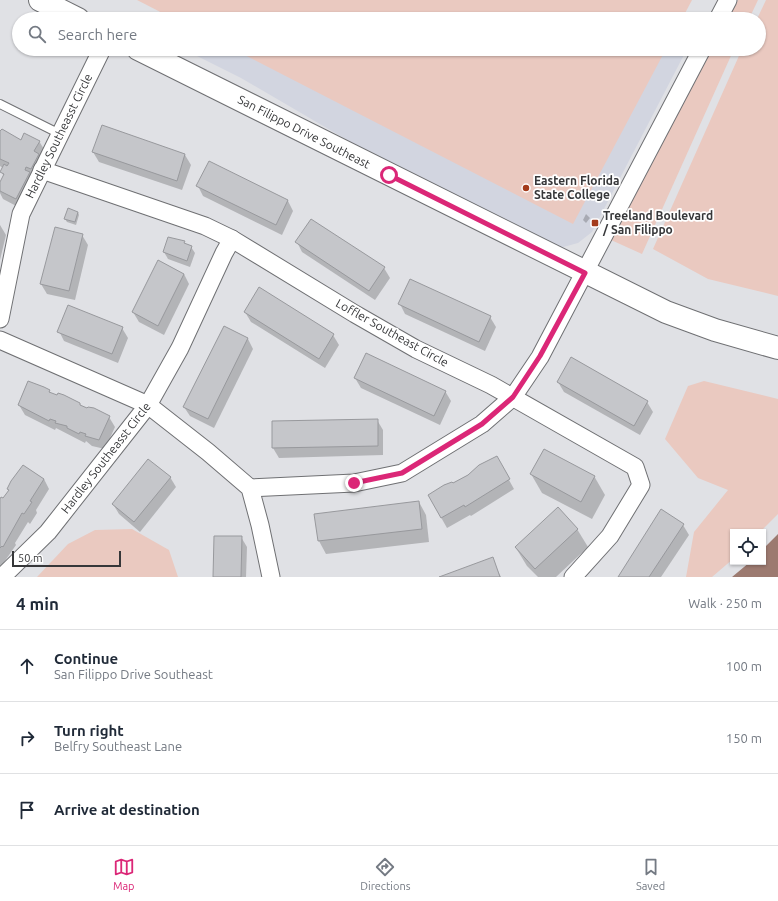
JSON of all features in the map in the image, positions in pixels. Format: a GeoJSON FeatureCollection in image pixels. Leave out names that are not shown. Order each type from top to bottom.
{"type":"FeatureCollection","features":[{"type":"Feature","properties":{"kind":"street"},"geometry":{"type":"LineString","coordinates":[[40,0],[64,12]]}},
{"type":"Feature","properties":{"kind":"street"},"geometry":{"type":"LineString","coordinates":[[722,12],[728,0]]}},
{"type":"Feature","properties":{"kind":"street","name":"Hardley Southeasst Circle"},"geometry":{"type":"LineString","coordinates":[[0,319],[20,214],[99,56]]}},
{"type":"Feature","properties":{"kind":"street","name":"San Filippo Drive Southeast"},"geometry":{"type":"LineString","coordinates":[[152,56],[666,312],[715,330],[778,348]]}},
{"type":"Feature","properties":{"kind":"street"},"geometry":{"type":"LineString","coordinates":[[250,488],[354,483],[402,473],[482,424],[513,397],[540,356],[698,56]]}},
{"type":"Feature","properties":{"kind":"street","name":"Loffler Southeast Circle"},"geometry":{"type":"LineString","coordinates":[[42,170],[205,226],[232,239],[409,345],[513,397],[634,467],[641,485],[610,536],[573,577]]}},
{"type":"Feature","properties":{"kind":"street","name":"Hardley Southeasst Circle"},"geometry":{"type":"LineString","coordinates":[[2,577],[48,532],[148,405],[180,348],[232,239]]}},
{"type":"Feature","properties":{"kind":"street"},"geometry":{"type":"LineString","coordinates":[[0,340],[148,405],[208,452],[250,488],[271,577]]}},
{"type":"Feature","properties":{"kind":"lane"},"geometry":{"type":"LineString","coordinates":[[0,104],[60,134]]}},
{"type":"Feature","properties":{"kind":"shaded area"},"geometry":{"type":"Polygon","coordinates":[[[137,0],[692,0],[686,12],[160,12],[137,0]]]}},
{"type":"Feature","properties":{"kind":"shaded area"},"geometry":{"type":"Polygon","coordinates":[[[738,0],[758,0],[752,12],[732,12],[738,0]]]}},
{"type":"Feature","properties":{"kind":"shaded area"},"geometry":{"type":"Polygon","coordinates":[[[766,0],[778,0],[778,296],[708,279],[653,249],[739,56],[766,56],[766,12],[760,12],[766,0]]]}},
{"type":"Feature","properties":{"kind":"shaded area","name":"Eastern Florida State College"},"geometry":{"type":"Polygon","coordinates":[[[197,56],[683,56],[592,232],[578,243],[556,249],[354,144],[241,78],[197,56]]]}},
{"type":"Feature","properties":{"kind":"shaded area","name":"Eastern Florida State College"},"geometry":{"type":"Polygon","coordinates":[[[247,56],[662,56],[573,224],[247,56]]]}},
{"type":"Feature","properties":{"kind":"shaded area"},"geometry":{"type":"Polygon","coordinates":[[[708,56],[731,56],[642,254],[611,240],[708,56]]]}},
{"type":"Feature","properties":{"kind":"shaded area"},"geometry":{"type":"Polygon","coordinates":[[[704,381],[778,399],[778,514],[763,529],[730,529],[730,562],[712,577],[686,577],[694,532],[728,490],[698,478],[665,439],[688,386],[704,381]]]}},
{"type":"Feature","properties":{"kind":"shaded area"},"geometry":{"type":"Polygon","coordinates":[[[132,529],[169,550],[178,577],[37,577],[68,544],[95,530],[132,529]]]}},
{"type":"Feature","properties":{"kind":"shaded area"},"geometry":{"type":"Polygon","coordinates":[[[778,534],[778,577],[732,577],[746,565],[766,565],[766,546],[778,534]]]}},
{"type":"Feature","properties":{"kind":"building"},"geometry":{"type":"Polygon","coordinates":[[[102,125],[185,154],[177,181],[92,152],[102,125]]]}},
{"type":"Feature","properties":{"kind":"building"},"geometry":{"type":"Polygon","coordinates":[[[2,129],[21,140],[24,133],[40,141],[34,151],[39,154],[31,169],[26,167],[25,170],[30,172],[16,199],[0,191],[0,182],[4,174],[0,172],[4,164],[7,166],[9,163],[0,159],[0,131],[2,129]]]}},
{"type":"Feature","properties":{"kind":"building"},"geometry":{"type":"Polygon","coordinates":[[[209,161],[288,200],[276,225],[196,186],[209,161]]]}},
{"type":"Feature","properties":{"kind":"building"},"geometry":{"type":"Polygon","coordinates":[[[68,208],[78,212],[75,222],[64,219],[68,208]]]}},
{"type":"Feature","properties":{"kind":"building"},"geometry":{"type":"Polygon","coordinates":[[[311,219],[385,267],[369,291],[295,242],[311,219]]]}},
{"type":"Feature","properties":{"kind":"building"},"geometry":{"type":"Polygon","coordinates":[[[55,227],[83,234],[69,291],[40,284],[55,227]]]}},
{"type":"Feature","properties":{"kind":"building"},"geometry":{"type":"Polygon","coordinates":[[[168,237],[185,241],[184,243],[192,246],[187,261],[163,252],[168,237]]]}},
{"type":"Feature","properties":{"kind":"building"},"geometry":{"type":"Polygon","coordinates":[[[158,260],[184,274],[158,326],[132,312],[158,260]]]}},
{"type":"Feature","properties":{"kind":"building"},"geometry":{"type":"Polygon","coordinates":[[[410,279],[491,316],[479,342],[398,304],[410,279]]]}},
{"type":"Feature","properties":{"kind":"building"},"geometry":{"type":"Polygon","coordinates":[[[259,287],[334,334],[319,359],[244,312],[259,287]]]}},
{"type":"Feature","properties":{"kind":"building"},"geometry":{"type":"Polygon","coordinates":[[[68,305],[123,327],[112,354],[57,332],[68,305]]]}},
{"type":"Feature","properties":{"kind":"building"},"geometry":{"type":"Polygon","coordinates":[[[224,326],[248,338],[208,419],[183,407],[224,326]]]}},
{"type":"Feature","properties":{"kind":"building"},"geometry":{"type":"Polygon","coordinates":[[[366,353],[446,391],[434,416],[354,378],[366,353]]]}},
{"type":"Feature","properties":{"kind":"building"},"geometry":{"type":"Polygon","coordinates":[[[571,357],[648,401],[634,426],[557,382],[571,357]]]}},
{"type":"Feature","properties":{"kind":"building"},"geometry":{"type":"Polygon","coordinates":[[[28,381],[50,390],[49,392],[57,395],[58,393],[64,395],[80,403],[80,405],[87,408],[94,408],[110,416],[99,440],[85,436],[86,434],[80,432],[79,434],[67,428],[67,426],[55,423],[56,421],[50,419],[49,421],[18,405],[28,381]]]}},
{"type":"Feature","properties":{"kind":"building"},"geometry":{"type":"Polygon","coordinates":[[[378,419],[378,446],[272,448],[272,421],[378,419]]]}},
{"type":"Feature","properties":{"kind":"building"},"geometry":{"type":"Polygon","coordinates":[[[544,449],[595,476],[581,502],[530,474],[544,449]]]}},
{"type":"Feature","properties":{"kind":"building"},"geometry":{"type":"Polygon","coordinates":[[[497,456],[510,479],[465,507],[464,505],[441,518],[428,495],[444,485],[453,483],[468,475],[479,465],[497,456]]]}},
{"type":"Feature","properties":{"kind":"building"},"geometry":{"type":"Polygon","coordinates":[[[148,459],[171,477],[134,522],[112,504],[148,459]]]}},
{"type":"Feature","properties":{"kind":"building"},"geometry":{"type":"Polygon","coordinates":[[[23,465],[44,479],[30,501],[32,502],[24,514],[22,513],[3,547],[2,546],[0,548],[0,499],[1,497],[3,498],[9,490],[7,489],[11,481],[23,465]]]}},
{"type":"Feature","properties":{"kind":"building"},"geometry":{"type":"Polygon","coordinates":[[[419,501],[422,529],[318,541],[314,514],[419,501]]]}},
{"type":"Feature","properties":{"kind":"building"},"geometry":{"type":"Polygon","coordinates":[[[558,507],[578,529],[535,569],[515,547],[558,507]]]}},
{"type":"Feature","properties":{"kind":"building"},"geometry":{"type":"Polygon","coordinates":[[[661,509],[684,524],[649,577],[618,577],[661,509]]]}},
{"type":"Feature","properties":{"kind":"building"},"geometry":{"type":"Polygon","coordinates":[[[214,536],[242,536],[241,577],[213,577],[214,536]]]}},
{"type":"Feature","properties":{"kind":"building"},"geometry":{"type":"Polygon","coordinates":[[[493,557],[500,577],[439,577],[493,557]]]}},
{"type":"Feature","properties":{"kind":"place","name":"Eastern Florida State College"},"geometry":{"type":"Point","coordinates":[526,188]}},
{"type":"Feature","properties":{"kind":"place","name":"Treeland Boulevard / San Filippo"},"geometry":{"type":"Point","coordinates":[595,223]}},
{"type":"Feature","properties":{"kind":"route"},"geometry":{"type":"LineString","coordinates":[[354,483],[402,473],[482,424],[513,397],[540,356],[585,273],[389,175]]}}]}
